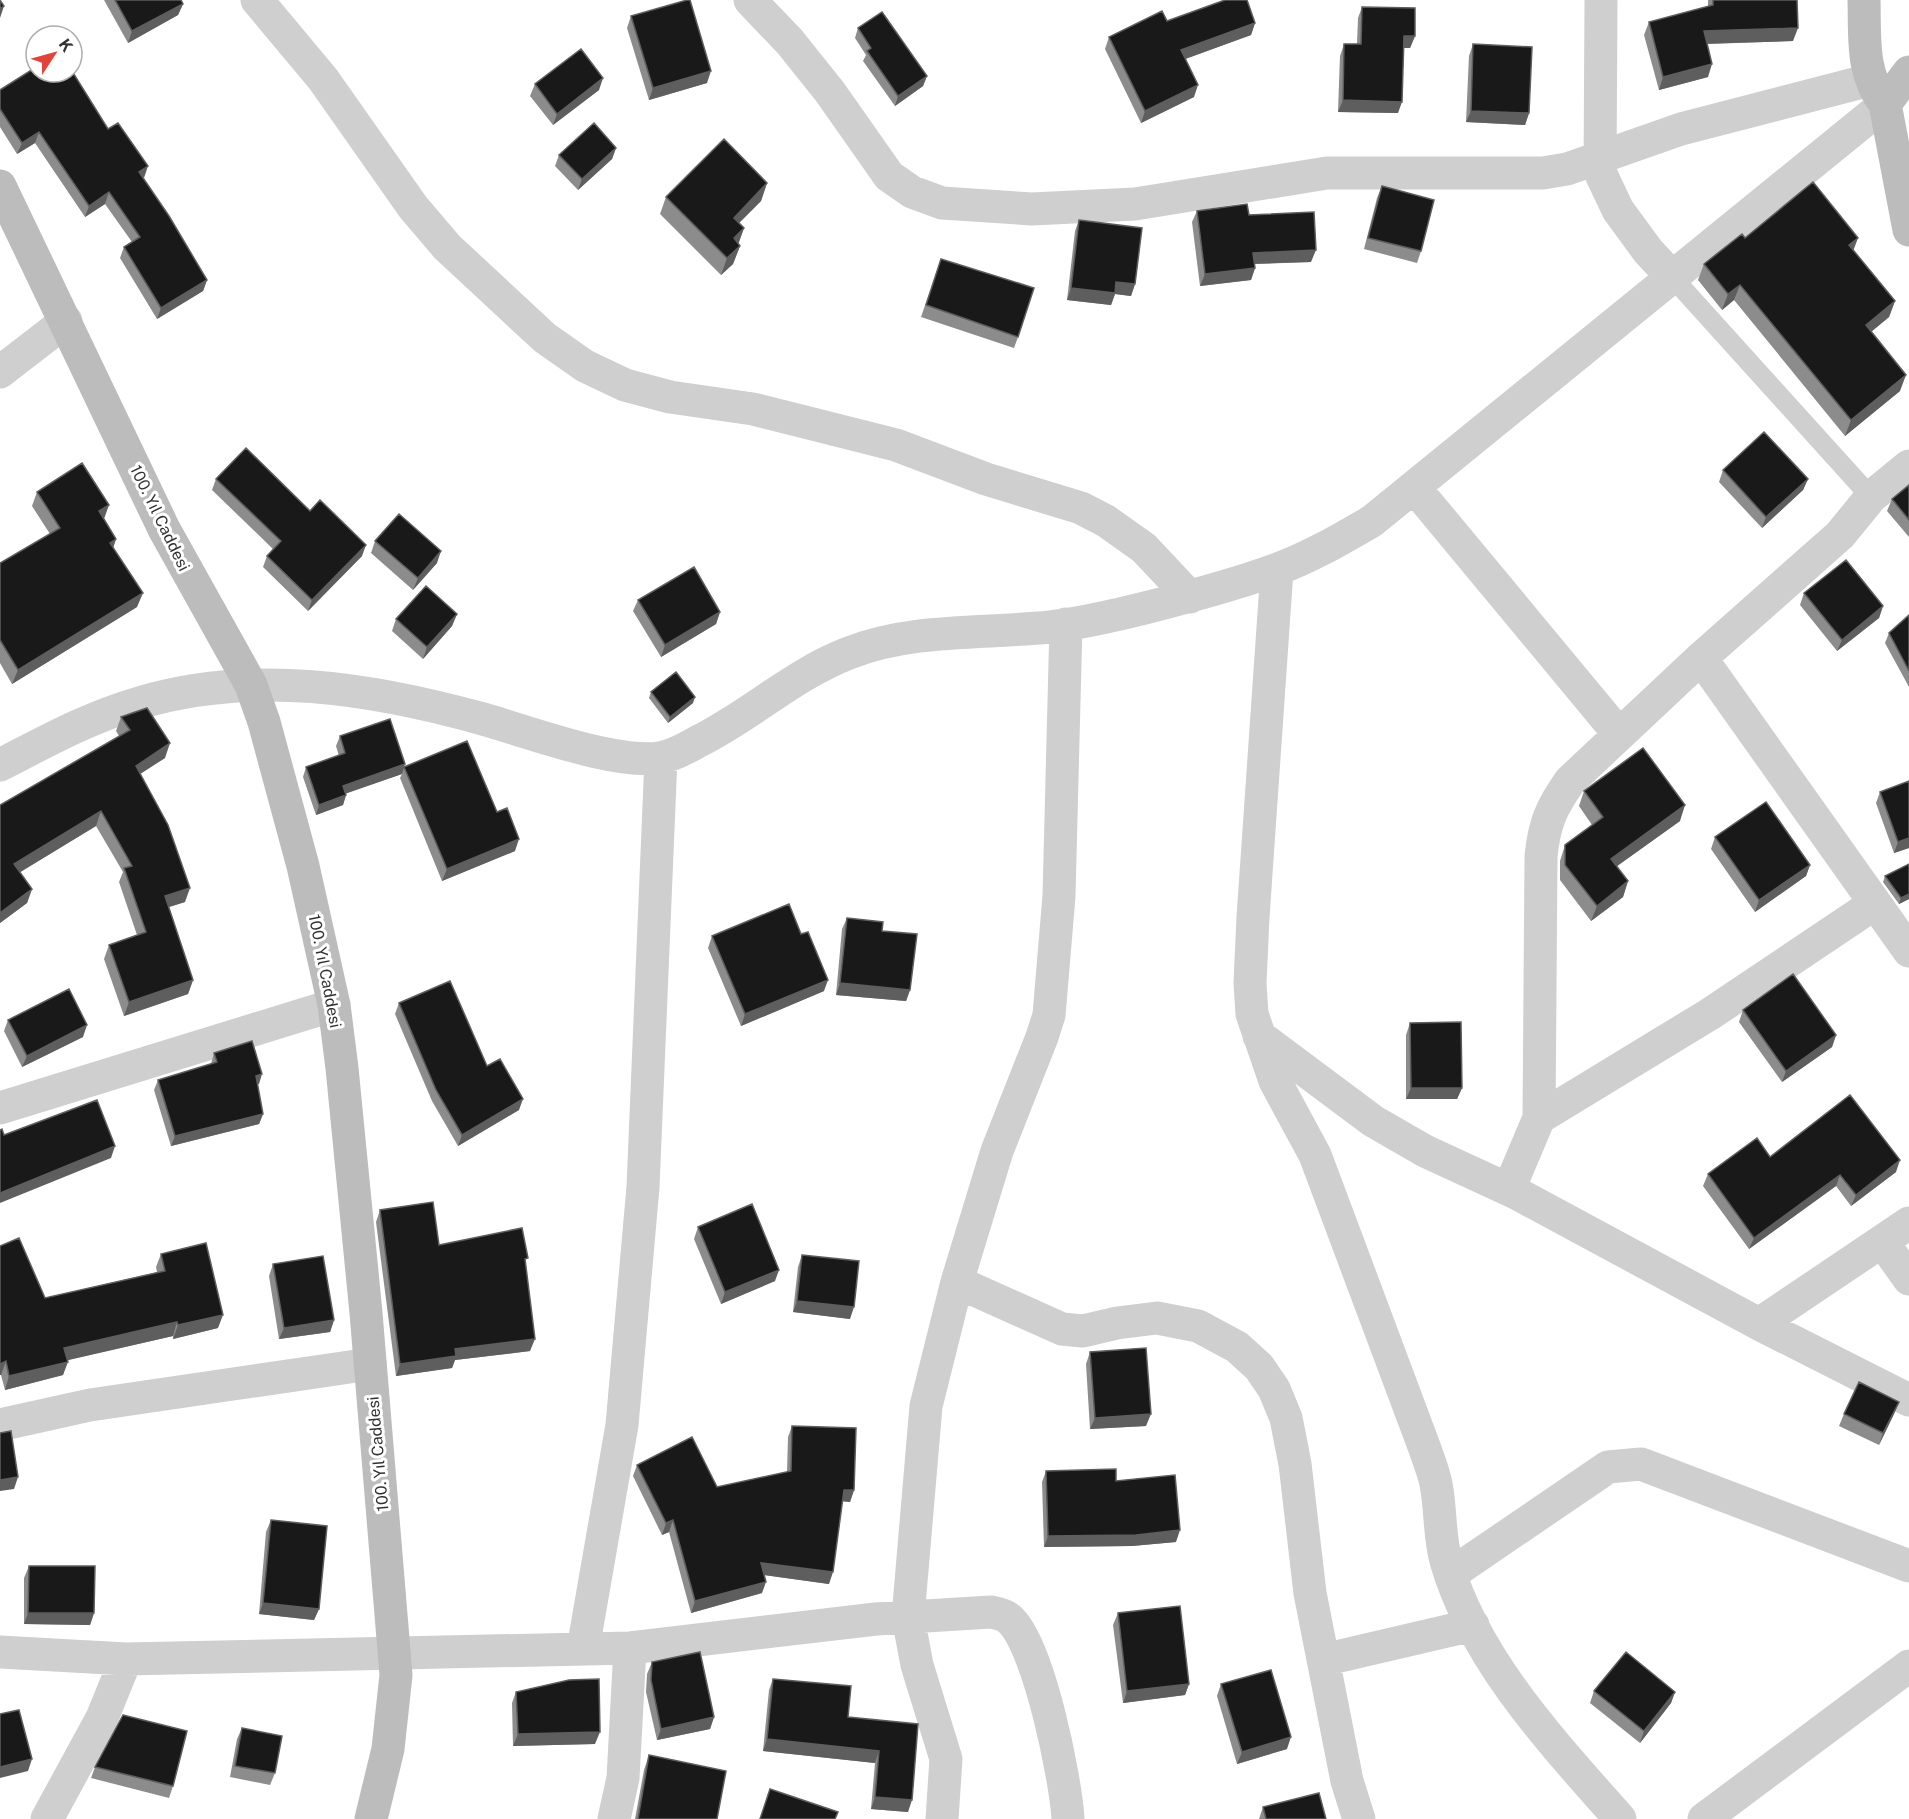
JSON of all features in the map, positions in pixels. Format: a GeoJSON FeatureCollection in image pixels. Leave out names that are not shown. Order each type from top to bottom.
{"type":"FeatureCollection","features":[{"type":"Feature","properties":{"kind":"street"},"geometry":{"type":"LineString","coordinates":[[256,0],[323,79],[413,207],[447,247],[545,338],[585,366],[625,385],[670,397],[753,409],[896,445],[986,480],[1081,508],[1106,521],[1144,548],[1190,597]]}},
{"type":"Feature","properties":{"kind":"street"},"geometry":{"type":"LineString","coordinates":[[750,0],[790,42],[889,176],[912,192],[942,203],[1032,209],[1135,204],[1327,173],[1512,175],[1566,169],[1681,129],[1877,92]]}},
{"type":"Feature","properties":{"kind":"street"},"geometry":{"type":"LineString","coordinates":[[1601,0],[1598,158],[1604,182],[1618,210],[1648,251],[1673,278]]}},
{"type":"Feature","properties":{"kind":"street"},"geometry":{"type":"LineString","coordinates":[[1864,0],[1866,63],[1877,92],[1909,230]]}},
{"type":"Feature","properties":{"kind":"street"},"geometry":{"type":"LineString","coordinates":[[0,765],[97,717],[139,703],[173,694],[251,685],[337,687],[448,709],[624,758],[661,758],[719,731],[810,671],[867,646],[936,634],[1066,624],[1190,597],[1277,570],[1322,550],[1372,521],[1673,278],[1877,92],[1909,72]]}},
{"type":"Feature","properties":{"kind":"street","name":"100. Yıl Caddesi"},"geometry":{"type":"LineString","coordinates":[[0,186],[164,529],[251,685],[264,722],[303,866],[334,1005],[350,1139],[394,1652],[394,1709],[386,1760],[371,1819]]}},
{"type":"Feature","properties":{"kind":"street"},"geometry":{"type":"LineString","coordinates":[[0,372],[66,321]]}},
{"type":"Feature","properties":{"kind":"street"},"geometry":{"type":"LineString","coordinates":[[1509,1189],[1539,1118],[1540,857],[1544,828],[1553,804],[1570,780],[1701,658],[1840,536],[1871,497],[1909,466]]}},
{"type":"Feature","properties":{"kind":"street"},"geometry":{"type":"LineString","coordinates":[[1414,487],[1619,734]]}},
{"type":"Feature","properties":{"kind":"street"},"geometry":{"type":"LineString","coordinates":[[1277,570],[1250,983],[1252,1014],[1275,1082],[1315,1155],[1425,1449],[1436,1484],[1446,1560],[1473,1625],[1508,1683],[1573,1766],[1620,1819]]}},
{"type":"Feature","properties":{"kind":"street"},"geometry":{"type":"LineString","coordinates":[[942,1819],[946,1759],[917,1665],[909,1617],[926,1406],[957,1282],[997,1151],[1049,1015],[1059,896],[1066,624]]}},
{"type":"Feature","properties":{"kind":"street"},"geometry":{"type":"LineString","coordinates":[[1701,658],[1909,951]]}},
{"type":"Feature","properties":{"kind":"street"},"geometry":{"type":"LineString","coordinates":[[582,1649],[624,1401],[643,1186],[661,758]]}},
{"type":"Feature","properties":{"kind":"street"},"geometry":{"type":"LineString","coordinates":[[1539,1118],[1710,1014],[1874,904]]}},
{"type":"Feature","properties":{"kind":"street"},"geometry":{"type":"LineString","coordinates":[[0,1108],[334,1005]]}},
{"type":"Feature","properties":{"kind":"street"},"geometry":{"type":"LineString","coordinates":[[1259,1036],[1373,1121],[1425,1151],[1509,1189],[1759,1324],[1909,1400]]}},
{"type":"Feature","properties":{"kind":"street"},"geometry":{"type":"LineString","coordinates":[[1759,1324],[1909,1223]]}},
{"type":"Feature","properties":{"kind":"street"},"geometry":{"type":"LineString","coordinates":[[1882,1241],[1909,1279]]}},
{"type":"Feature","properties":{"kind":"street"},"geometry":{"type":"LineString","coordinates":[[957,1282],[1062,1329],[1083,1332],[1117,1323],[1157,1317],[1198,1326],[1237,1347],[1259,1367],[1274,1389],[1286,1418],[1310,1593],[1347,1781],[1359,1819]]}},
{"type":"Feature","properties":{"kind":"street"},"geometry":{"type":"LineString","coordinates":[[0,1425],[90,1405],[370,1364]]}},
{"type":"Feature","properties":{"kind":"street"},"geometry":{"type":"LineString","coordinates":[[1451,1574],[1608,1467],[1624,1464],[1641,1464],[1659,1470],[1909,1566]]}},
{"type":"Feature","properties":{"kind":"street"},"geometry":{"type":"LineString","coordinates":[[0,1652],[126,1659],[630,1648],[909,1617],[991,1612],[1008,1618],[1023,1640],[1048,1702],[1067,1800],[1068,1819]]}},
{"type":"Feature","properties":{"kind":"street"},"geometry":{"type":"LineString","coordinates":[[1323,1660],[1473,1625]]}},
{"type":"Feature","properties":{"kind":"street"},"geometry":{"type":"LineString","coordinates":[[614,1819],[623,1778],[630,1648]]}},
{"type":"Feature","properties":{"kind":"street"},"geometry":{"type":"LineString","coordinates":[[47,1819],[102,1718],[126,1659]]}},
{"type":"Feature","properties":{"kind":"street"},"geometry":{"type":"LineString","coordinates":[[1704,1819],[1909,1666]]}},
{"type":"Feature","properties":{"kind":"lane"},"geometry":{"type":"LineString","coordinates":[[1673,278],[1871,497]]}},
{"type":"Feature","properties":{"kind":"building"},"geometry":{"type":"Polygon","coordinates":[[[115,0],[181,0],[183,4],[132,31],[115,0]]]}},
{"type":"Feature","properties":{"kind":"building"},"geometry":{"type":"Polygon","coordinates":[[[690,0],[711,71],[653,88],[631,16],[690,0]]]}},
{"type":"Feature","properties":{"kind":"building"},"geometry":{"type":"Polygon","coordinates":[[[1225,0],[1247,0],[1255,23],[1181,50],[1198,85],[1145,111],[1109,37],[1162,11],[1167,21],[1225,0]]]}},
{"type":"Feature","properties":{"kind":"building"},"geometry":{"type":"Polygon","coordinates":[[[1713,0],[1797,0],[1798,28],[1704,31],[1712,64],[1663,77],[1649,22],[1713,5],[1713,0]]]}},
{"type":"Feature","properties":{"kind":"building"},"geometry":{"type":"Polygon","coordinates":[[[1362,7],[1415,8],[1415,36],[1404,36],[1402,102],[1343,100],[1344,44],[1361,44],[1362,7]]]}},
{"type":"Feature","properties":{"kind":"building"},"geometry":{"type":"Polygon","coordinates":[[[882,12],[927,76],[898,96],[867,51],[871,48],[858,28],[882,12]]]}},
{"type":"Feature","properties":{"kind":"building"},"geometry":{"type":"Polygon","coordinates":[[[1473,44],[1532,47],[1529,113],[1471,111],[1473,44]]]}},
{"type":"Feature","properties":{"kind":"building"},"geometry":{"type":"Polygon","coordinates":[[[581,49],[603,78],[557,114],[535,84],[581,49]]]}},
{"type":"Feature","properties":{"kind":"building"},"geometry":{"type":"Polygon","coordinates":[[[24,75],[24,84],[80,84],[108,129],[118,123],[148,166],[139,172],[169,216],[207,280],[161,308],[124,247],[140,237],[109,192],[89,206],[39,132],[22,143],[0,109],[0,90],[24,75]]]}},
{"type":"Feature","properties":{"kind":"building"},"geometry":{"type":"Polygon","coordinates":[[[594,123],[616,148],[582,179],[559,155],[594,123]]]}},
{"type":"Feature","properties":{"kind":"building"},"geometry":{"type":"Polygon","coordinates":[[[724,139],[767,183],[734,218],[744,228],[734,238],[740,246],[727,258],[666,197],[724,139]]]}},
{"type":"Feature","properties":{"kind":"building"},"geometry":{"type":"Polygon","coordinates":[[[1813,182],[1858,238],[1849,245],[1895,301],[1866,325],[1906,375],[1851,420],[1740,285],[1728,294],[1704,264],[1742,234],[1745,238],[1813,182]]]}},
{"type":"Feature","properties":{"kind":"building"},"geometry":{"type":"Polygon","coordinates":[[[1382,186],[1434,200],[1421,251],[1368,238],[1382,186]]]}},
{"type":"Feature","properties":{"kind":"building"},"geometry":{"type":"Polygon","coordinates":[[[1247,204],[1249,215],[1314,212],[1316,250],[1253,253],[1255,268],[1205,274],[1197,211],[1247,204]]]}},
{"type":"Feature","properties":{"kind":"building"},"geometry":{"type":"Polygon","coordinates":[[[1079,220],[1142,228],[1135,284],[1116,282],[1115,293],[1071,288],[1079,220]]]}},
{"type":"Feature","properties":{"kind":"building"},"geometry":{"type":"Polygon","coordinates":[[[941,259],[1034,288],[1018,337],[926,305],[941,259]]]}},
{"type":"Feature","properties":{"kind":"building"},"geometry":{"type":"Polygon","coordinates":[[[1764,432],[1808,479],[1766,517],[1723,470],[1764,432]]]}},
{"type":"Feature","properties":{"kind":"building"},"geometry":{"type":"Polygon","coordinates":[[[246,448],[310,511],[320,500],[366,545],[312,600],[267,556],[281,541],[216,479],[246,448]]]}},
{"type":"Feature","properties":{"kind":"building"},"geometry":{"type":"Polygon","coordinates":[[[82,463],[109,505],[99,511],[116,539],[110,543],[143,593],[18,670],[0,640],[0,563],[60,528],[37,492],[82,463]]]}},
{"type":"Feature","properties":{"kind":"building"},"geometry":{"type":"Polygon","coordinates":[[[1909,485],[1909,520],[1892,499],[1909,485]]]}},
{"type":"Feature","properties":{"kind":"building"},"geometry":{"type":"Polygon","coordinates":[[[399,514],[441,551],[418,578],[375,541],[399,514]]]}},
{"type":"Feature","properties":{"kind":"building"},"geometry":{"type":"Polygon","coordinates":[[[1846,560],[1883,606],[1842,640],[1804,593],[1846,560]]]}},
{"type":"Feature","properties":{"kind":"building"},"geometry":{"type":"Polygon","coordinates":[[[694,567],[720,612],[665,645],[638,600],[694,567]]]}},
{"type":"Feature","properties":{"kind":"building"},"geometry":{"type":"Polygon","coordinates":[[[426,586],[457,614],[427,647],[396,619],[426,586]]]}},
{"type":"Feature","properties":{"kind":"building"},"geometry":{"type":"Polygon","coordinates":[[[1909,615],[1909,671],[1889,633],[1909,615]]]}},
{"type":"Feature","properties":{"kind":"building"},"geometry":{"type":"Polygon","coordinates":[[[676,672],[695,697],[670,717],[651,692],[676,672]]]}},
{"type":"Feature","properties":{"kind":"building"},"geometry":{"type":"Polygon","coordinates":[[[147,708],[170,743],[136,766],[168,825],[190,888],[165,896],[193,980],[129,1002],[109,945],[146,932],[124,868],[132,866],[101,811],[14,864],[32,889],[0,913],[0,805],[130,730],[121,717],[147,708]]]}},
{"type":"Feature","properties":{"kind":"building"},"geometry":{"type":"Polygon","coordinates":[[[390,719],[405,764],[343,786],[346,795],[319,805],[306,767],[345,753],[340,736],[390,719]]]}},
{"type":"Feature","properties":{"kind":"building"},"geometry":{"type":"Polygon","coordinates":[[[467,741],[497,812],[507,808],[519,839],[447,869],[404,767],[467,741]]]}},
{"type":"Feature","properties":{"kind":"building"},"geometry":{"type":"Polygon","coordinates":[[[1643,748],[1685,805],[1611,859],[1628,881],[1597,906],[1565,865],[1565,845],[1603,817],[1584,791],[1643,748]]]}},
{"type":"Feature","properties":{"kind":"building"},"geometry":{"type":"Polygon","coordinates":[[[1909,781],[1909,838],[1898,842],[1880,792],[1909,781]]]}},
{"type":"Feature","properties":{"kind":"building"},"geometry":{"type":"Polygon","coordinates":[[[1766,802],[1810,865],[1759,900],[1715,837],[1766,802]]]}},
{"type":"Feature","properties":{"kind":"building"},"geometry":{"type":"Polygon","coordinates":[[[1909,864],[1909,894],[1901,898],[1885,876],[1909,864]]]}},
{"type":"Feature","properties":{"kind":"building"},"geometry":{"type":"Polygon","coordinates":[[[789,904],[801,934],[808,932],[828,980],[745,1014],[712,936],[789,904]]]}},
{"type":"Feature","properties":{"kind":"building"},"geometry":{"type":"Polygon","coordinates":[[[847,918],[883,922],[882,931],[917,934],[910,990],[840,983],[847,918]]]}},
{"type":"Feature","properties":{"kind":"building"},"geometry":{"type":"Polygon","coordinates":[[[1793,974],[1836,1035],[1786,1071],[1743,1010],[1793,974]]]}},
{"type":"Feature","properties":{"kind":"building"},"geometry":{"type":"Polygon","coordinates":[[[450,981],[487,1066],[500,1059],[523,1099],[462,1135],[436,1090],[399,1003],[450,981]]]}},
{"type":"Feature","properties":{"kind":"building"},"geometry":{"type":"Polygon","coordinates":[[[69,989],[87,1025],[27,1056],[8,1020],[69,989]]]}},
{"type":"Feature","properties":{"kind":"building"},"geometry":{"type":"Polygon","coordinates":[[[1461,1022],[1462,1088],[1411,1088],[1410,1023],[1461,1022]]]}},
{"type":"Feature","properties":{"kind":"building"},"geometry":{"type":"Polygon","coordinates":[[[252,1041],[262,1074],[256,1076],[263,1114],[175,1136],[158,1080],[217,1062],[214,1053],[252,1041]]]}},
{"type":"Feature","properties":{"kind":"building"},"geometry":{"type":"Polygon","coordinates":[[[1850,1095],[1900,1160],[1856,1195],[1840,1175],[1754,1238],[1708,1174],[1757,1138],[1770,1157],[1850,1095]]]}},
{"type":"Feature","properties":{"kind":"building"},"geometry":{"type":"Polygon","coordinates":[[[97,1100],[115,1146],[0,1193],[0,1130],[2,1129],[4,1135],[97,1100]]]}},
{"type":"Feature","properties":{"kind":"building"},"geometry":{"type":"Polygon","coordinates":[[[433,1202],[439,1245],[522,1228],[528,1258],[525,1259],[535,1339],[455,1349],[456,1356],[400,1364],[380,1210],[433,1202]]]}},
{"type":"Feature","properties":{"kind":"building"},"geometry":{"type":"Polygon","coordinates":[[[752,1204],[779,1270],[725,1292],[698,1227],[752,1204]]]}},
{"type":"Feature","properties":{"kind":"building"},"geometry":{"type":"Polygon","coordinates":[[[19,1238],[45,1298],[165,1271],[161,1254],[206,1243],[223,1315],[178,1325],[177,1322],[64,1348],[68,1362],[9,1376],[6,1361],[0,1364],[0,1246],[19,1238]]]}},
{"type":"Feature","properties":{"kind":"building"},"geometry":{"type":"Polygon","coordinates":[[[802,1255],[859,1261],[854,1307],[797,1301],[802,1255]]]}},
{"type":"Feature","properties":{"kind":"building"},"geometry":{"type":"Polygon","coordinates":[[[323,1256],[334,1320],[284,1328],[273,1264],[323,1256]]]}},
{"type":"Feature","properties":{"kind":"building"},"geometry":{"type":"Polygon","coordinates":[[[1146,1348],[1151,1414],[1095,1418],[1090,1352],[1146,1348]]]}},
{"type":"Feature","properties":{"kind":"building"},"geometry":{"type":"Polygon","coordinates":[[[1859,1382],[1899,1402],[1883,1433],[1844,1414],[1859,1382]]]}},
{"type":"Feature","properties":{"kind":"building"},"geometry":{"type":"Polygon","coordinates":[[[792,1426],[856,1428],[854,1490],[844,1490],[833,1572],[761,1563],[766,1582],[695,1601],[673,1520],[666,1523],[637,1465],[692,1437],[717,1487],[791,1471],[792,1426]]]}},
{"type":"Feature","properties":{"kind":"building"},"geometry":{"type":"Polygon","coordinates":[[[11,1431],[18,1477],[0,1480],[0,1433],[11,1431]]]}},
{"type":"Feature","properties":{"kind":"building"},"geometry":{"type":"Polygon","coordinates":[[[1116,1469],[1116,1481],[1175,1475],[1180,1530],[1136,1535],[1048,1536],[1046,1471],[1116,1469]]]}},
{"type":"Feature","properties":{"kind":"building"},"geometry":{"type":"Polygon","coordinates":[[[271,1520],[327,1526],[319,1609],[263,1603],[271,1520]]]}},
{"type":"Feature","properties":{"kind":"building"},"geometry":{"type":"Polygon","coordinates":[[[29,1566],[95,1566],[94,1613],[28,1613],[29,1566]]]}},
{"type":"Feature","properties":{"kind":"building"},"geometry":{"type":"Polygon","coordinates":[[[1180,1606],[1189,1684],[1127,1691],[1118,1613],[1180,1606]]]}},
{"type":"Feature","properties":{"kind":"building"},"geometry":{"type":"Polygon","coordinates":[[[700,1652],[714,1717],[661,1729],[651,1680],[652,1662],[700,1652]]]}},
{"type":"Feature","properties":{"kind":"building"},"geometry":{"type":"Polygon","coordinates":[[[1626,1652],[1675,1692],[1644,1731],[1594,1691],[1626,1652]]]}},
{"type":"Feature","properties":{"kind":"building"},"geometry":{"type":"Polygon","coordinates":[[[1271,1670],[1291,1737],[1242,1752],[1221,1684],[1271,1670]]]}},
{"type":"Feature","properties":{"kind":"building"},"geometry":{"type":"Polygon","coordinates":[[[599,1679],[600,1732],[518,1734],[516,1692],[569,1680],[599,1679]]]}},
{"type":"Feature","properties":{"kind":"building"},"geometry":{"type":"Polygon","coordinates":[[[773,1679],[851,1686],[848,1717],[918,1724],[912,1800],[875,1797],[879,1751],[767,1739],[773,1679]]]}},
{"type":"Feature","properties":{"kind":"building"},"geometry":{"type":"Polygon","coordinates":[[[19,1710],[32,1759],[0,1767],[0,1714],[19,1710]]]}},
{"type":"Feature","properties":{"kind":"building"},"geometry":{"type":"Polygon","coordinates":[[[123,1715],[187,1731],[173,1786],[95,1767],[123,1715]]]}},
{"type":"Feature","properties":{"kind":"building"},"geometry":{"type":"Polygon","coordinates":[[[242,1728],[282,1736],[275,1773],[235,1766],[242,1728]]]}},
{"type":"Feature","properties":{"kind":"building"},"geometry":{"type":"Polygon","coordinates":[[[649,1755],[726,1771],[717,1819],[638,1819],[649,1755]]]}},
{"type":"Feature","properties":{"kind":"building"},"geometry":{"type":"Polygon","coordinates":[[[770,1789],[838,1812],[835,1819],[760,1819],[770,1789]]]}},
{"type":"Feature","properties":{"kind":"building"},"geometry":{"type":"Polygon","coordinates":[[[1319,1793],[1326,1819],[1266,1819],[1263,1807],[1319,1793]]]}}]}
